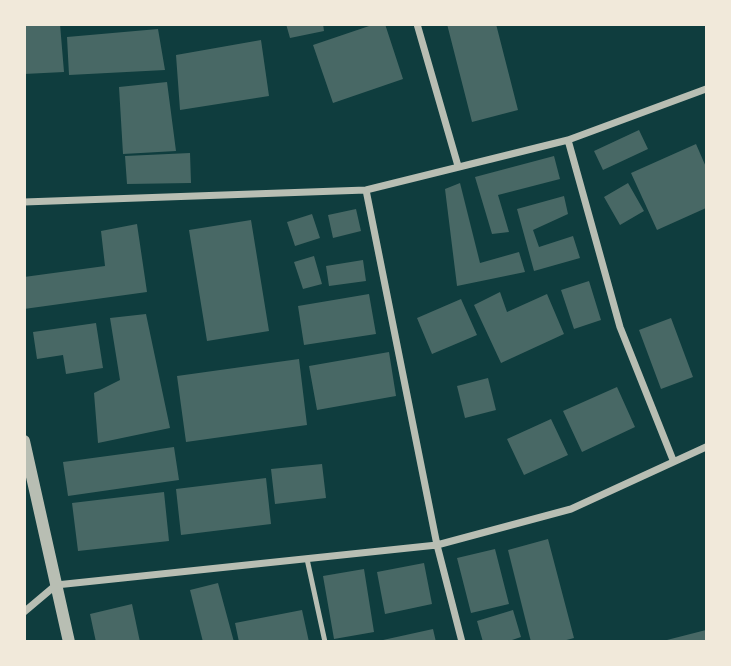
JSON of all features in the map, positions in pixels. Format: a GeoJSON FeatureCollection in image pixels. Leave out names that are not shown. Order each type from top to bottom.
{"type":"FeatureCollection","features":[{"type":"Feature","properties":{"kind":"street"},"geometry":{"type":"LineString","coordinates":[[417,24],[458,166]]}},
{"type":"Feature","properties":{"kind":"street"},"geometry":{"type":"LineString","coordinates":[[24,202],[366,190],[568,140],[706,89]]}},
{"type":"Feature","properties":{"kind":"street"},"geometry":{"type":"LineString","coordinates":[[568,140],[620,327],[673,460]]}},
{"type":"Feature","properties":{"kind":"street"},"geometry":{"type":"LineString","coordinates":[[366,190],[437,545],[463,642]]}},
{"type":"Feature","properties":{"kind":"street"},"geometry":{"type":"LineString","coordinates":[[24,441],[69,642]]}},
{"type":"Feature","properties":{"kind":"street"},"geometry":{"type":"LineString","coordinates":[[24,612],[56,585],[437,545],[571,509],[706,447]]}},
{"type":"Feature","properties":{"kind":"lane"},"geometry":{"type":"LineString","coordinates":[[307,559],[325,642]]}},
{"type":"Feature","properties":{"kind":"building"},"geometry":{"type":"Polygon","coordinates":[[[24,24],[60,24],[64,72],[24,74],[24,24]]]}},
{"type":"Feature","properties":{"kind":"building"},"geometry":{"type":"Polygon","coordinates":[[[286,24],[323,24],[324,31],[290,38],[286,24]]]}},
{"type":"Feature","properties":{"kind":"building"},"geometry":{"type":"Polygon","coordinates":[[[375,24],[385,24],[403,79],[333,103],[313,45],[375,24]]]}},
{"type":"Feature","properties":{"kind":"building"},"geometry":{"type":"Polygon","coordinates":[[[447,24],[496,24],[518,110],[472,122],[447,24]]]}},
{"type":"Feature","properties":{"kind":"building"},"geometry":{"type":"Polygon","coordinates":[[[158,29],[165,70],[69,75],[67,37],[158,29]]]}},
{"type":"Feature","properties":{"kind":"building"},"geometry":{"type":"Polygon","coordinates":[[[261,40],[269,96],[180,110],[176,55],[261,40]]]}},
{"type":"Feature","properties":{"kind":"building"},"geometry":{"type":"Polygon","coordinates":[[[167,82],[176,151],[123,154],[119,87],[167,82]]]}},
{"type":"Feature","properties":{"kind":"building"},"geometry":{"type":"Polygon","coordinates":[[[639,130],[648,149],[603,170],[594,151],[639,130]]]}},
{"type":"Feature","properties":{"kind":"building"},"geometry":{"type":"Polygon","coordinates":[[[696,144],[706,167],[706,208],[657,230],[631,173],[696,144]]]}},
{"type":"Feature","properties":{"kind":"building"},"geometry":{"type":"Polygon","coordinates":[[[190,153],[191,183],[127,184],[125,156],[190,153]]]}},
{"type":"Feature","properties":{"kind":"building"},"geometry":{"type":"Polygon","coordinates":[[[554,156],[560,179],[498,195],[509,232],[492,234],[475,177],[554,156]]]}},
{"type":"Feature","properties":{"kind":"building"},"geometry":{"type":"Polygon","coordinates":[[[460,183],[480,263],[519,252],[525,272],[457,286],[445,189],[460,183]]]}},
{"type":"Feature","properties":{"kind":"building"},"geometry":{"type":"Polygon","coordinates":[[[628,183],[644,211],[620,225],[604,197],[628,183]]]}},
{"type":"Feature","properties":{"kind":"building"},"geometry":{"type":"Polygon","coordinates":[[[564,196],[568,214],[533,230],[539,247],[573,236],[580,258],[534,271],[517,209],[564,196]]]}},
{"type":"Feature","properties":{"kind":"building"},"geometry":{"type":"Polygon","coordinates":[[[356,209],[361,231],[333,238],[328,215],[356,209]]]}},
{"type":"Feature","properties":{"kind":"building"},"geometry":{"type":"Polygon","coordinates":[[[312,214],[320,238],[295,246],[287,222],[312,214]]]}},
{"type":"Feature","properties":{"kind":"building"},"geometry":{"type":"Polygon","coordinates":[[[251,220],[269,331],[207,341],[189,230],[251,220]]]}},
{"type":"Feature","properties":{"kind":"building"},"geometry":{"type":"Polygon","coordinates":[[[137,224],[147,292],[24,309],[24,277],[105,266],[101,231],[137,224]]]}},
{"type":"Feature","properties":{"kind":"building"},"geometry":{"type":"Polygon","coordinates":[[[314,256],[322,284],[303,289],[294,262],[314,256]]]}},
{"type":"Feature","properties":{"kind":"building"},"geometry":{"type":"Polygon","coordinates":[[[363,260],[366,281],[329,286],[326,266],[363,260]]]}},
{"type":"Feature","properties":{"kind":"building"},"geometry":{"type":"Polygon","coordinates":[[[589,281],[601,320],[574,329],[561,290],[589,281]]]}},
{"type":"Feature","properties":{"kind":"building"},"geometry":{"type":"Polygon","coordinates":[[[500,292],[507,312],[547,294],[564,334],[501,363],[474,305],[500,292]]]}},
{"type":"Feature","properties":{"kind":"building"},"geometry":{"type":"Polygon","coordinates":[[[369,294],[376,334],[304,345],[298,306],[369,294]]]}},
{"type":"Feature","properties":{"kind":"building"},"geometry":{"type":"Polygon","coordinates":[[[461,299],[477,335],[432,354],[417,318],[461,299]]]}},
{"type":"Feature","properties":{"kind":"building"},"geometry":{"type":"Polygon","coordinates":[[[146,314],[170,428],[98,443],[94,393],[120,380],[110,318],[146,314]]]}},
{"type":"Feature","properties":{"kind":"building"},"geometry":{"type":"Polygon","coordinates":[[[671,318],[693,377],[661,389],[639,330],[671,318]]]}},
{"type":"Feature","properties":{"kind":"building"},"geometry":{"type":"Polygon","coordinates":[[[96,323],[103,368],[66,374],[63,355],[37,359],[33,332],[96,323]]]}},
{"type":"Feature","properties":{"kind":"building"},"geometry":{"type":"Polygon","coordinates":[[[389,352],[396,396],[317,410],[309,366],[389,352]]]}},
{"type":"Feature","properties":{"kind":"building"},"geometry":{"type":"Polygon","coordinates":[[[299,359],[307,425],[186,442],[177,376],[299,359]]]}},
{"type":"Feature","properties":{"kind":"building"},"geometry":{"type":"Polygon","coordinates":[[[488,378],[496,410],[465,418],[457,386],[488,378]]]}},
{"type":"Feature","properties":{"kind":"building"},"geometry":{"type":"Polygon","coordinates":[[[617,387],[635,427],[582,452],[563,411],[617,387]]]}},
{"type":"Feature","properties":{"kind":"building"},"geometry":{"type":"Polygon","coordinates":[[[551,419],[568,455],[524,475],[507,439],[551,419]]]}},
{"type":"Feature","properties":{"kind":"building"},"geometry":{"type":"Polygon","coordinates":[[[174,447],[179,480],[68,496],[63,462],[174,447]]]}},
{"type":"Feature","properties":{"kind":"building"},"geometry":{"type":"Polygon","coordinates":[[[322,464],[326,498],[275,504],[271,469],[322,464]]]}},
{"type":"Feature","properties":{"kind":"building"},"geometry":{"type":"Polygon","coordinates":[[[266,478],[271,524],[181,535],[176,489],[266,478]]]}},
{"type":"Feature","properties":{"kind":"building"},"geometry":{"type":"Polygon","coordinates":[[[164,492],[169,541],[78,551],[72,503],[164,492]]]}},
{"type":"Feature","properties":{"kind":"building"},"geometry":{"type":"Polygon","coordinates":[[[548,539],[574,638],[559,642],[531,642],[508,550],[548,539]]]}},
{"type":"Feature","properties":{"kind":"building"},"geometry":{"type":"Polygon","coordinates":[[[495,549],[509,604],[471,613],[457,558],[495,549]]]}},
{"type":"Feature","properties":{"kind":"building"},"geometry":{"type":"Polygon","coordinates":[[[424,563],[432,604],[385,614],[377,572],[424,563]]]}},
{"type":"Feature","properties":{"kind":"building"},"geometry":{"type":"Polygon","coordinates":[[[364,569],[374,632],[334,639],[323,576],[364,569]]]}},
{"type":"Feature","properties":{"kind":"building"},"geometry":{"type":"Polygon","coordinates":[[[218,583],[234,642],[203,642],[190,590],[218,583]]]}},
{"type":"Feature","properties":{"kind":"building"},"geometry":{"type":"Polygon","coordinates":[[[132,604],[140,642],[96,642],[90,614],[132,604]]]}},
{"type":"Feature","properties":{"kind":"building"},"geometry":{"type":"Polygon","coordinates":[[[302,610],[309,642],[239,642],[235,623],[302,610]]]}},
{"type":"Feature","properties":{"kind":"building"},"geometry":{"type":"Polygon","coordinates":[[[513,610],[521,637],[506,642],[483,642],[477,621],[513,610]]]}},
{"type":"Feature","properties":{"kind":"building"},"geometry":{"type":"Polygon","coordinates":[[[433,629],[436,642],[383,640],[433,629]]]}},
{"type":"Feature","properties":{"kind":"building"},"geometry":{"type":"Polygon","coordinates":[[[706,630],[706,642],[663,642],[663,641],[706,630]]]}}]}
